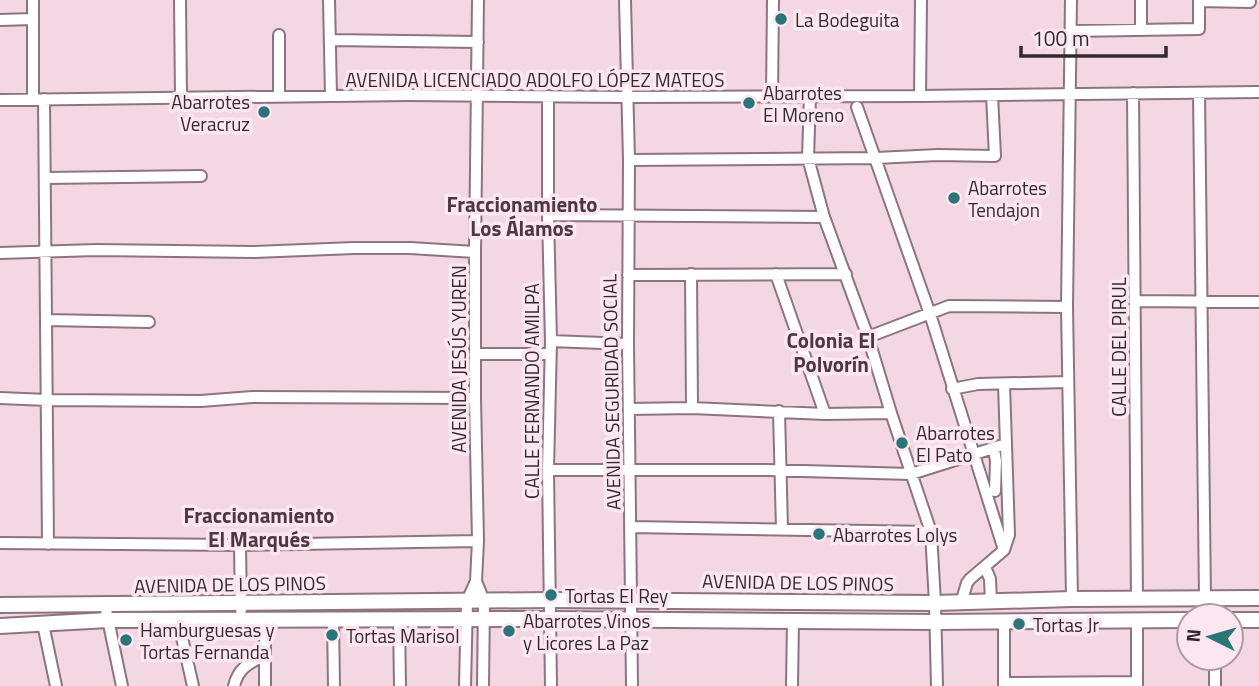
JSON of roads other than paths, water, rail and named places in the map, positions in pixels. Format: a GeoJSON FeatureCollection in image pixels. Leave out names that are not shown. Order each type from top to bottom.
{"type":"FeatureCollection","features":[{"type":"Feature","properties":{"kind":"main road","name":"AVENIDA DE LOS PINOS"},"geometry":{"type":"LineString","coordinates":[[0,605],[550,600],[961,603],[1072,599],[1259,598]]}},
{"type":"Feature","properties":{"kind":"main road","name":"AVENIDA DE LOS PINOS"},"geometry":{"type":"LineString","coordinates":[[0,626],[108,620],[1175,620]]}},
{"type":"Feature","properties":{"kind":"street"},"geometry":{"type":"LineString","coordinates":[[33,0],[45,178],[48,544]]}},
{"type":"Feature","properties":{"kind":"street"},"geometry":{"type":"LineString","coordinates":[[180,0],[181,97]]}},
{"type":"Feature","properties":{"kind":"street"},"geometry":{"type":"LineString","coordinates":[[329,0],[331,96]]}},
{"type":"Feature","properties":{"kind":"street","name":"AVENIDA JESÚS YUREN"},"geometry":{"type":"LineString","coordinates":[[466,686],[467,601],[476,581],[478,541],[474,354],[478,0]]}},
{"type":"Feature","properties":{"kind":"street","name":"AVENIDA SEGURIDAD SOCIAL"},"geometry":{"type":"LineString","coordinates":[[625,0],[629,160],[627,215],[632,686]]}},
{"type":"Feature","properties":{"kind":"street"},"geometry":{"type":"LineString","coordinates":[[772,96],[773,0]]}},
{"type":"Feature","properties":{"kind":"street"},"geometry":{"type":"LineString","coordinates":[[920,96],[921,0]]}},
{"type":"Feature","properties":{"kind":"street"},"geometry":{"type":"LineString","coordinates":[[1071,0],[1067,307],[1072,599]]}},
{"type":"Feature","properties":{"kind":"street"},"geometry":{"type":"LineString","coordinates":[[1141,0],[1141,30]]}},
{"type":"Feature","properties":{"kind":"street"},"geometry":{"type":"LineString","coordinates":[[1071,31],[1199,29],[1199,0],[1250,2]]}},
{"type":"Feature","properties":{"kind":"street"},"geometry":{"type":"LineString","coordinates":[[0,20],[33,19]]}},
{"type":"Feature","properties":{"kind":"street"},"geometry":{"type":"LineString","coordinates":[[279,35],[279,97]]}},
{"type":"Feature","properties":{"kind":"street"},"geometry":{"type":"LineString","coordinates":[[330,40],[478,42]]}},
{"type":"Feature","properties":{"kind":"street","name":"AVENIDA LICENCIADO ADOLFO LÓPEZ MATEOS"},"geometry":{"type":"LineString","coordinates":[[0,100],[1259,92]]}},
{"type":"Feature","properties":{"kind":"street","name":"CALLE DEL PIRUL"},"geometry":{"type":"LineString","coordinates":[[1133,93],[1137,600]]}},
{"type":"Feature","properties":{"kind":"street"},"geometry":{"type":"LineString","coordinates":[[1199,93],[1205,599]]}},
{"type":"Feature","properties":{"kind":"street"},"geometry":{"type":"LineString","coordinates":[[810,95],[808,158],[824,217],[869,337],[931,532],[937,686]]}},
{"type":"Feature","properties":{"kind":"street"},"geometry":{"type":"LineString","coordinates":[[629,160],[995,156],[992,95]]}},
{"type":"Feature","properties":{"kind":"street","name":"CALLE FERNANDO AMILPA"},"geometry":{"type":"LineString","coordinates":[[548,96],[551,686]]}},
{"type":"Feature","properties":{"kind":"street"},"geometry":{"type":"LineString","coordinates":[[857,107],[930,314],[974,455],[990,492],[1004,550]]}},
{"type":"Feature","properties":{"kind":"street"},"geometry":{"type":"LineString","coordinates":[[45,178],[201,176]]}},
{"type":"Feature","properties":{"kind":"street"},"geometry":{"type":"LineString","coordinates":[[548,215],[824,217]]}},
{"type":"Feature","properties":{"kind":"street"},"geometry":{"type":"LineString","coordinates":[[0,253],[96,250],[254,252],[354,248],[475,252]]}},
{"type":"Feature","properties":{"kind":"street"},"geometry":{"type":"LineString","coordinates":[[691,274],[692,408]]}},
{"type":"Feature","properties":{"kind":"street"},"geometry":{"type":"LineString","coordinates":[[776,274],[825,414]]}},
{"type":"Feature","properties":{"kind":"street"},"geometry":{"type":"LineString","coordinates":[[628,275],[846,274]]}},
{"type":"Feature","properties":{"kind":"street"},"geometry":{"type":"LineString","coordinates":[[1135,301],[1259,302]]}},
{"type":"Feature","properties":{"kind":"street"},"geometry":{"type":"LineString","coordinates":[[869,337],[949,306],[1067,307]]}},
{"type":"Feature","properties":{"kind":"street"},"geometry":{"type":"LineString","coordinates":[[46,320],[149,322]]}},
{"type":"Feature","properties":{"kind":"street"},"geometry":{"type":"LineString","coordinates":[[551,341],[628,344]]}},
{"type":"Feature","properties":{"kind":"street"},"geometry":{"type":"LineString","coordinates":[[474,354],[550,354]]}},
{"type":"Feature","properties":{"kind":"street"},"geometry":{"type":"LineString","coordinates":[[953,389],[978,384],[1068,383]]}},
{"type":"Feature","properties":{"kind":"street"},"geometry":{"type":"LineString","coordinates":[[961,603],[967,583],[1004,550],[1009,535],[1004,384]]}},
{"type":"Feature","properties":{"kind":"street"},"geometry":{"type":"LineString","coordinates":[[0,398],[201,401],[252,397],[475,398]]}},
{"type":"Feature","properties":{"kind":"street"},"geometry":{"type":"LineString","coordinates":[[629,409],[891,413]]}},
{"type":"Feature","properties":{"kind":"street"},"geometry":{"type":"LineString","coordinates":[[779,411],[782,529]]}},
{"type":"Feature","properties":{"kind":"street"},"geometry":{"type":"LineString","coordinates":[[548,470],[911,474],[1006,444]]}},
{"type":"Feature","properties":{"kind":"street"},"geometry":{"type":"LineString","coordinates":[[990,492],[996,461],[994,449]]}},
{"type":"Feature","properties":{"kind":"street"},"geometry":{"type":"LineString","coordinates":[[990,492],[1008,492]]}},
{"type":"Feature","properties":{"kind":"street"},"geometry":{"type":"LineString","coordinates":[[630,527],[931,532]]}},
{"type":"Feature","properties":{"kind":"street"},"geometry":{"type":"LineString","coordinates":[[0,543],[240,545],[478,541]]}},
{"type":"Feature","properties":{"kind":"street"},"geometry":{"type":"LineString","coordinates":[[240,545],[241,620]]}},
{"type":"Feature","properties":{"kind":"street"},"geometry":{"type":"LineString","coordinates":[[985,567],[990,579],[991,602]]}},
{"type":"Feature","properties":{"kind":"street","name":"AVENIDA JESÚS YUREN"},"geometry":{"type":"LineString","coordinates":[[476,581],[484,601],[483,686]]}},
{"type":"Feature","properties":{"kind":"street"},"geometry":{"type":"LineString","coordinates":[[104,605],[122,686]]}},
{"type":"Feature","properties":{"kind":"street"},"geometry":{"type":"LineString","coordinates":[[178,620],[193,686]]}},
{"type":"Feature","properties":{"kind":"street"},"geometry":{"type":"LineString","coordinates":[[265,620],[265,686]]}},
{"type":"Feature","properties":{"kind":"street"},"geometry":{"type":"LineString","coordinates":[[332,620],[334,686]]}},
{"type":"Feature","properties":{"kind":"street"},"geometry":{"type":"LineString","coordinates":[[399,620],[400,686]]}},
{"type":"Feature","properties":{"kind":"street"},"geometry":{"type":"LineString","coordinates":[[792,686],[793,620]]}},
{"type":"Feature","properties":{"kind":"street"},"geometry":{"type":"LineString","coordinates":[[1004,621],[1004,685],[1137,684],[1137,621]]}},
{"type":"Feature","properties":{"kind":"street"},"geometry":{"type":"LineString","coordinates":[[43,624],[56,686]]}},
{"type":"Feature","properties":{"kind":"street"},"geometry":{"type":"LineString","coordinates":[[234,686],[244,665],[265,655]]}},
{"type":"Feature","properties":{"kind":"place","name":"La Bodeguita"},"geometry":{"type":"Point","coordinates":[781,19]}},
{"type":"Feature","properties":{"kind":"place","name":"Abarrotes El Moreno"},"geometry":{"type":"Point","coordinates":[749,103]}},
{"type":"Feature","properties":{"kind":"place","name":"Abarrotes Veracruz"},"geometry":{"type":"Point","coordinates":[264,112]}},
{"type":"Feature","properties":{"kind":"place","name":"Abarrotes Tendajon"},"geometry":{"type":"Point","coordinates":[954,198]}},
{"type":"Feature","properties":{"kind":"place","name":"Abarrotes El Pato"},"geometry":{"type":"Point","coordinates":[902,443]}},
{"type":"Feature","properties":{"kind":"place","name":"Abarrotes Lolys"},"geometry":{"type":"Point","coordinates":[819,534]}},
{"type":"Feature","properties":{"kind":"place","name":"Tortas El Rey"},"geometry":{"type":"Point","coordinates":[551,595]}},
{"type":"Feature","properties":{"kind":"place","name":"Tortas Jr"},"geometry":{"type":"Point","coordinates":[1019,624]}},
{"type":"Feature","properties":{"kind":"place","name":"Abarrotes Vinos y Licores La Paz"},"geometry":{"type":"Point","coordinates":[509,631]}},
{"type":"Feature","properties":{"kind":"place","name":"Tortas Marisol"},"geometry":{"type":"Point","coordinates":[332,635]}},
{"type":"Feature","properties":{"kind":"place","name":"Hamburguesas y Tortas Fernanda"},"geometry":{"type":"Point","coordinates":[126,640]}},
{"type":"Feature","properties":{"kind":"district","name":"Fraccionamiento Los Álamos"},"geometry":{"type":"Point","coordinates":[522,216]}},
{"type":"Feature","properties":{"kind":"district","name":"Colonia El Polvorín"},"geometry":{"type":"Point","coordinates":[831,352]}},
{"type":"Feature","properties":{"kind":"district","name":"Fraccionamiento El Marqués"},"geometry":{"type":"Point","coordinates":[259,527]}}]}
